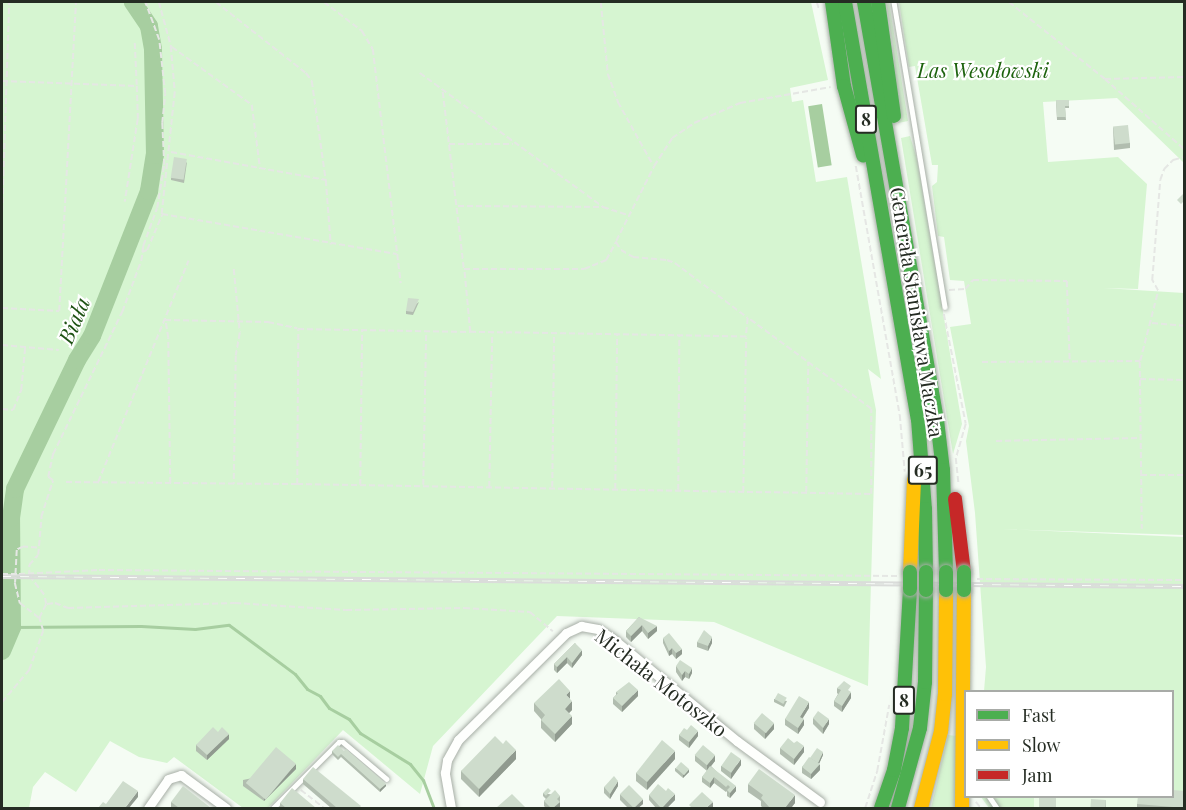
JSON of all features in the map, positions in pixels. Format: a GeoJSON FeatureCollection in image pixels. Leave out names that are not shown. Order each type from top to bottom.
{"type":"FeatureCollection","features":[{"type":"Feature","properties":{"kind":"highway"},"geometry":{"type":"LineString","coordinates":[[832,2],[837,87],[887,236]]}},
{"type":"Feature","properties":{"kind":"highway","name":"Generała Stanisława Maczka"},"geometry":{"type":"LineString","coordinates":[[845,2],[887,236],[923,461],[926,572],[925,682],[920,728],[898,808]]}},
{"type":"Feature","properties":{"kind":"highway","name":"Generała Stanisława Maczka"},"geometry":{"type":"LineString","coordinates":[[864,2],[929,372],[943,470],[946,572],[945,694],[941,731],[921,808]]}},
{"type":"Feature","properties":{"kind":"highway"},"geometry":{"type":"LineString","coordinates":[[878,2],[890,77],[901,216]]}},
{"type":"Feature","properties":{"kind":"highway","name":"8"},"geometry":{"type":"LineString","coordinates":[[881,808],[894,770],[902,728],[910,589],[906,574],[914,449],[909,368]]}},
{"type":"Feature","properties":{"kind":"highway","name":"8"},"geometry":{"type":"LineString","coordinates":[[929,372],[946,430],[964,572],[964,690]]}},
{"type":"Feature","properties":{"kind":"street","name":"Michała Motoszko"},"geometry":{"type":"LineString","coordinates":[[451,808],[445,783],[450,752],[458,741],[560,638],[581,626],[590,626],[605,633],[818,805]]}},
{"type":"Feature","properties":{"kind":"street"},"geometry":{"type":"LineString","coordinates":[[148,808],[168,779],[181,775],[226,808]]}},
{"type":"Feature","properties":{"kind":"lane"},"geometry":{"type":"LineString","coordinates":[[894,2],[945,307]]}},
{"type":"Feature","properties":{"kind":"lane"},"geometry":{"type":"LineString","coordinates":[[273,808],[336,744],[343,742],[387,779]]}},
{"type":"Feature","properties":{"kind":"path"},"geometry":{"type":"LineString","coordinates":[[2,212],[9,2]]}},
{"type":"Feature","properties":{"kind":"path"},"geometry":{"type":"LineString","coordinates":[[2,308],[59,311],[76,2]]}},
{"type":"Feature","properties":{"kind":"path"},"geometry":{"type":"LineString","coordinates":[[39,618],[46,604],[44,595],[29,576],[29,565],[38,555],[40,517],[53,482],[49,481],[48,477],[53,454],[122,312],[141,261],[157,208],[162,182],[162,123],[165,94],[159,40],[145,2]]}},
{"type":"Feature","properties":{"kind":"path"},"geometry":{"type":"LineString","coordinates":[[142,252],[147,250],[162,214],[175,92],[171,46],[159,2]]}},
{"type":"Feature","properties":{"kind":"path"},"geometry":{"type":"LineString","coordinates":[[216,2],[306,73],[312,81],[326,180],[331,245]]}},
{"type":"Feature","properties":{"kind":"path"},"geometry":{"type":"LineString","coordinates":[[324,2],[362,31],[373,49],[401,283]]}},
{"type":"Feature","properties":{"kind":"path"},"geometry":{"type":"LineString","coordinates":[[601,2],[612,85],[654,166]]}},
{"type":"Feature","properties":{"kind":"path"},"geometry":{"type":"LineString","coordinates":[[818,2],[822,14]]}},
{"type":"Feature","properties":{"kind":"path"},"geometry":{"type":"LineString","coordinates":[[1009,2],[1105,79],[1185,149]]}},
{"type":"Feature","properties":{"kind":"path"},"geometry":{"type":"LineString","coordinates":[[125,202],[138,119],[135,43]]}},
{"type":"Feature","properties":{"kind":"path"},"geometry":{"type":"LineString","coordinates":[[171,46],[252,105],[260,166]]}},
{"type":"Feature","properties":{"kind":"path"},"geometry":{"type":"LineString","coordinates":[[420,73],[603,207],[629,216]]}},
{"type":"Feature","properties":{"kind":"path"},"geometry":{"type":"LineString","coordinates":[[1105,79],[1185,77]]}},
{"type":"Feature","properties":{"kind":"path"},"geometry":{"type":"LineString","coordinates":[[2,81],[137,86]]}},
{"type":"Feature","properties":{"kind":"path"},"geometry":{"type":"LineString","coordinates":[[464,269],[585,269],[606,260],[654,166],[672,138],[718,110],[774,95],[837,87]]}},
{"type":"Feature","properties":{"kind":"path"},"geometry":{"type":"LineString","coordinates":[[443,91],[470,332]]}},
{"type":"Feature","properties":{"kind":"path"},"geometry":{"type":"LineString","coordinates":[[449,144],[514,144]]}},
{"type":"Feature","properties":{"kind":"path"},"geometry":{"type":"LineString","coordinates":[[170,152],[260,166],[326,180]]}},
{"type":"Feature","properties":{"kind":"path"},"geometry":{"type":"LineString","coordinates":[[1142,529],[1140,361],[1158,291],[1152,280],[1160,180],[1164,169],[1173,160],[1185,157]]}},
{"type":"Feature","properties":{"kind":"path"},"geometry":{"type":"LineString","coordinates":[[855,159],[901,404],[907,446],[906,476]]}},
{"type":"Feature","properties":{"kind":"path"},"geometry":{"type":"LineString","coordinates":[[456,206],[603,207]]}},
{"type":"Feature","properties":{"kind":"path"},"geometry":{"type":"LineString","coordinates":[[162,214],[331,245],[397,254]]}},
{"type":"Feature","properties":{"kind":"path"},"geometry":{"type":"LineString","coordinates":[[66,482],[423,485],[871,494],[871,409],[675,263],[667,260],[633,257],[621,250],[616,242]]}},
{"type":"Feature","properties":{"kind":"path"},"geometry":{"type":"LineString","coordinates":[[98,482],[188,261]]}},
{"type":"Feature","properties":{"kind":"path"},"geometry":{"type":"LineString","coordinates":[[234,269],[239,323],[234,485]]}},
{"type":"Feature","properties":{"kind":"path"},"geometry":{"type":"LineString","coordinates":[[942,290],[965,289],[973,280],[1067,281],[1070,361]]}},
{"type":"Feature","properties":{"kind":"path"},"geometry":{"type":"LineString","coordinates":[[945,307],[944,314],[966,424],[956,458]]}},
{"type":"Feature","properties":{"kind":"path"},"geometry":{"type":"LineString","coordinates":[[742,493],[748,318]]}},
{"type":"Feature","properties":{"kind":"path"},"geometry":{"type":"LineString","coordinates":[[165,320],[268,322],[298,329],[746,337]]}},
{"type":"Feature","properties":{"kind":"path"},"geometry":{"type":"LineString","coordinates":[[165,320],[168,338],[170,483]]}},
{"type":"Feature","properties":{"kind":"path"},"geometry":{"type":"LineString","coordinates":[[1151,323],[1185,326]]}},
{"type":"Feature","properties":{"kind":"path"},"geometry":{"type":"LineString","coordinates":[[297,484],[298,329]]}},
{"type":"Feature","properties":{"kind":"path"},"geometry":{"type":"LineString","coordinates":[[360,485],[362,330]]}},
{"type":"Feature","properties":{"kind":"path"},"geometry":{"type":"LineString","coordinates":[[423,485],[426,331]]}},
{"type":"Feature","properties":{"kind":"path"},"geometry":{"type":"LineString","coordinates":[[489,488],[492,333]]}},
{"type":"Feature","properties":{"kind":"path"},"geometry":{"type":"LineString","coordinates":[[552,488],[554,333]]}},
{"type":"Feature","properties":{"kind":"path"},"geometry":{"type":"LineString","coordinates":[[615,489],[617,334]]}},
{"type":"Feature","properties":{"kind":"path"},"geometry":{"type":"LineString","coordinates":[[678,491],[679,336]]}},
{"type":"Feature","properties":{"kind":"path"},"geometry":{"type":"LineString","coordinates":[[2,345],[59,350]]}},
{"type":"Feature","properties":{"kind":"path"},"geometry":{"type":"LineString","coordinates":[[2,409],[13,410],[21,390],[25,346]]}},
{"type":"Feature","properties":{"kind":"path"},"geometry":{"type":"LineString","coordinates":[[982,362],[1140,361]]}},
{"type":"Feature","properties":{"kind":"path"},"geometry":{"type":"LineString","coordinates":[[807,493],[808,362]]}},
{"type":"Feature","properties":{"kind":"path"},"geometry":{"type":"LineString","coordinates":[[1140,379],[1185,380]]}},
{"type":"Feature","properties":{"kind":"path"},"geometry":{"type":"LineString","coordinates":[[996,441],[1141,438]]}},
{"type":"Feature","properties":{"kind":"path"},"geometry":{"type":"LineString","coordinates":[[1141,475],[1185,476]]}},
{"type":"Feature","properties":{"kind":"path"},"geometry":{"type":"LineString","coordinates":[[2,702],[29,670],[43,631],[39,618],[20,603],[15,584],[17,550],[22,547],[38,548]]}},
{"type":"Feature","properties":{"kind":"path"},"geometry":{"type":"LineString","coordinates":[[2,574],[108,570],[906,574]]}},
{"type":"Feature","properties":{"kind":"path"},"geometry":{"type":"LineString","coordinates":[[977,579],[1185,580]]}},
{"type":"Feature","properties":{"kind":"path"},"geometry":{"type":"LineString","coordinates":[[46,604],[55,603],[68,608],[235,603],[346,610],[423,607],[530,612],[560,638]]}},
{"type":"Feature","properties":{"kind":"path"},"geometry":{"type":"LineString","coordinates":[[865,808],[878,771],[890,702]]}},
{"type":"Feature","properties":{"kind":"path"},"geometry":{"type":"LineString","coordinates":[[296,785],[324,808]]}},
{"type":"Feature","properties":{"kind":"shaded area"},"geometry":{"type":"Polygon","coordinates":[[[822,104],[832,165],[818,167],[808,106],[822,104]]]}},
{"type":"Feature","properties":{"kind":"shaded area"},"geometry":{"type":"Polygon","coordinates":[[[1034,798],[1156,798],[1184,808],[1034,808],[1034,798]]]}},
{"type":"Feature","properties":{"kind":"green space"},"geometry":{"type":"Polygon","coordinates":[[[2,2],[811,2],[828,80],[790,88],[792,102],[803,100],[816,182],[847,177],[881,379],[868,369],[876,410],[868,686],[714,622],[557,616],[433,746],[420,794],[343,730],[268,808],[243,808],[174,757],[167,763],[139,757],[110,741],[76,792],[45,772],[33,787],[29,808],[2,808],[2,2]]]}},
{"type":"Feature","properties":{"kind":"green space"},"geometry":{"type":"Polygon","coordinates":[[[886,2],[889,2],[908,121],[898,123],[893,46],[886,2]]]}},
{"type":"Feature","properties":{"kind":"green space","name":"Las Wesołowski"},"geometry":{"type":"Polygon","coordinates":[[[899,2],[1184,2],[1184,163],[1117,98],[1043,102],[1048,162],[1118,157],[1147,184],[1138,289],[1104,288],[1184,293],[1184,535],[1002,529],[1184,537],[1184,799],[1174,796],[1174,690],[984,690],[986,667],[975,513],[966,441],[969,426],[950,327],[971,324],[964,281],[950,280],[944,237],[938,236],[932,186],[937,182],[938,165],[932,165],[915,66],[909,67],[899,2]]]}},
{"type":"Feature","properties":{"kind":"green space"},"geometry":{"type":"Polygon","coordinates":[[[910,136],[917,159],[962,424],[953,454],[901,138],[910,136]]]}},
{"type":"Feature","properties":{"kind":"green space"},"geometry":{"type":"Polygon","coordinates":[[[948,735],[957,736],[956,808],[931,808],[948,735]]]}},
{"type":"Feature","properties":{"kind":"green space"},"geometry":{"type":"Polygon","coordinates":[[[982,798],[1034,798],[1034,808],[989,808],[982,798]]]}},
{"type":"Feature","properties":{"kind":"building"},"geometry":{"type":"Polygon","coordinates":[[[1056,100],[1069,100],[1069,106],[1065,106],[1066,117],[1057,117],[1056,100]]]}},
{"type":"Feature","properties":{"kind":"building"},"geometry":{"type":"Polygon","coordinates":[[[1128,125],[1130,143],[1115,144],[1113,127],[1128,125]]]}},
{"type":"Feature","properties":{"kind":"building"},"geometry":{"type":"Polygon","coordinates":[[[174,157],[187,159],[184,180],[171,178],[174,157]]]}},
{"type":"Feature","properties":{"kind":"building"},"geometry":{"type":"Polygon","coordinates":[[[1185,192],[1185,200],[1181,204],[1177,200],[1185,192]]]}},
{"type":"Feature","properties":{"kind":"building"},"geometry":{"type":"Polygon","coordinates":[[[408,298],[419,299],[413,312],[406,311],[408,298]]]}},
{"type":"Feature","properties":{"kind":"building"},"geometry":{"type":"Polygon","coordinates":[[[639,617],[657,626],[648,633],[642,625],[631,636],[626,631],[639,617]]]}},
{"type":"Feature","properties":{"kind":"building"},"geometry":{"type":"Polygon","coordinates":[[[704,630],[712,637],[708,646],[697,642],[704,630]]]}},
{"type":"Feature","properties":{"kind":"building"},"geometry":{"type":"Polygon","coordinates":[[[669,633],[682,649],[676,653],[672,648],[669,651],[663,638],[669,633]]]}},
{"type":"Feature","properties":{"kind":"building"},"geometry":{"type":"Polygon","coordinates":[[[575,643],[582,650],[572,663],[567,657],[557,667],[554,664],[575,643]]]}},
{"type":"Feature","properties":{"kind":"building"},"geometry":{"type":"Polygon","coordinates":[[[680,660],[692,668],[689,674],[685,671],[682,675],[676,666],[680,660]]]}},
{"type":"Feature","properties":{"kind":"building"},"geometry":{"type":"Polygon","coordinates":[[[559,679],[570,691],[566,695],[572,701],[565,709],[572,716],[555,734],[541,720],[545,715],[534,703],[559,679]]]}},
{"type":"Feature","properties":{"kind":"building"},"geometry":{"type":"Polygon","coordinates":[[[844,681],[851,686],[848,690],[851,692],[842,706],[834,701],[841,690],[837,688],[844,681]]]}},
{"type":"Feature","properties":{"kind":"building"},"geometry":{"type":"Polygon","coordinates":[[[629,682],[638,690],[622,706],[613,698],[618,693],[616,692],[629,682]]]}},
{"type":"Feature","properties":{"kind":"building"},"geometry":{"type":"Polygon","coordinates":[[[778,693],[787,698],[783,704],[775,699],[778,693]]]}},
{"type":"Feature","properties":{"kind":"building"},"geometry":{"type":"Polygon","coordinates":[[[799,696],[809,702],[800,717],[804,719],[798,728],[785,719],[799,696]]]}},
{"type":"Feature","properties":{"kind":"building"},"geometry":{"type":"Polygon","coordinates":[[[818,711],[829,719],[823,728],[813,718],[818,711]]]}},
{"type":"Feature","properties":{"kind":"building"},"geometry":{"type":"Polygon","coordinates":[[[762,713],[774,723],[766,733],[754,723],[762,713]]]}},
{"type":"Feature","properties":{"kind":"building"},"geometry":{"type":"Polygon","coordinates":[[[691,725],[698,731],[689,742],[679,735],[684,728],[687,730],[691,725]]]}},
{"type":"Feature","properties":{"kind":"building"},"geometry":{"type":"Polygon","coordinates":[[[213,727],[218,732],[222,727],[229,734],[207,755],[196,745],[213,727]]]}},
{"type":"Feature","properties":{"kind":"building"},"geometry":{"type":"Polygon","coordinates":[[[495,736],[503,744],[506,740],[516,750],[479,789],[461,771],[495,736]]]}},
{"type":"Feature","properties":{"kind":"building"},"geometry":{"type":"Polygon","coordinates":[[[788,738],[804,746],[794,759],[780,748],[788,738]]]}},
{"type":"Feature","properties":{"kind":"building"},"geometry":{"type":"Polygon","coordinates":[[[662,740],[675,751],[647,782],[636,773],[662,740]]]}},
{"type":"Feature","properties":{"kind":"building"},"geometry":{"type":"Polygon","coordinates":[[[338,745],[344,751],[346,749],[386,784],[380,789],[341,754],[338,757],[332,751],[338,745]]]}},
{"type":"Feature","properties":{"kind":"building"},"geometry":{"type":"Polygon","coordinates":[[[703,745],[715,755],[707,765],[695,755],[703,745]]]}},
{"type":"Feature","properties":{"kind":"building"},"geometry":{"type":"Polygon","coordinates":[[[276,747],[296,764],[266,800],[246,783],[276,747]]]}},
{"type":"Feature","properties":{"kind":"building"},"geometry":{"type":"Polygon","coordinates":[[[817,748],[823,752],[818,763],[810,758],[817,748]]]}},
{"type":"Feature","properties":{"kind":"building"},"geometry":{"type":"Polygon","coordinates":[[[731,752],[741,759],[731,773],[721,766],[731,752]]]}},
{"type":"Feature","properties":{"kind":"building"},"geometry":{"type":"Polygon","coordinates":[[[809,757],[820,764],[811,774],[802,767],[809,757]]]}},
{"type":"Feature","properties":{"kind":"building"},"geometry":{"type":"Polygon","coordinates":[[[681,762],[689,769],[684,775],[676,768],[681,762]]]}},
{"type":"Feature","properties":{"kind":"building"},"geometry":{"type":"Polygon","coordinates":[[[710,766],[736,786],[730,793],[727,790],[730,787],[728,785],[726,787],[714,777],[710,783],[702,777],[710,766]]]}},
{"type":"Feature","properties":{"kind":"building"},"geometry":{"type":"Polygon","coordinates":[[[313,767],[361,806],[359,808],[337,808],[303,779],[313,767]]]}},
{"type":"Feature","properties":{"kind":"building"},"geometry":{"type":"Polygon","coordinates":[[[759,769],[795,795],[785,808],[770,808],[761,798],[763,795],[748,784],[759,769]]]}},
{"type":"Feature","properties":{"kind":"building"},"geometry":{"type":"Polygon","coordinates":[[[614,776],[618,781],[610,794],[604,787],[614,776]]]}},
{"type":"Feature","properties":{"kind":"building"},"geometry":{"type":"Polygon","coordinates":[[[123,781],[138,791],[125,808],[98,808],[103,802],[106,804],[123,781]]]}},
{"type":"Feature","properties":{"kind":"building"},"geometry":{"type":"Polygon","coordinates":[[[658,784],[666,791],[668,788],[675,794],[662,808],[649,795],[658,784]]]}},
{"type":"Feature","properties":{"kind":"building"},"geometry":{"type":"Polygon","coordinates":[[[629,785],[643,799],[634,808],[620,794],[629,785]]]}},
{"type":"Feature","properties":{"kind":"building"},"geometry":{"type":"Polygon","coordinates":[[[183,786],[211,808],[179,808],[171,802],[183,786]]]}},
{"type":"Feature","properties":{"kind":"building"},"geometry":{"type":"Polygon","coordinates":[[[292,788],[316,808],[286,808],[280,803],[292,788]]]}},
{"type":"Feature","properties":{"kind":"building"},"geometry":{"type":"Polygon","coordinates":[[[548,788],[551,791],[546,796],[543,793],[548,788]]]}},
{"type":"Feature","properties":{"kind":"building"},"geometry":{"type":"Polygon","coordinates":[[[555,790],[560,796],[557,799],[560,802],[551,808],[544,801],[555,790]]]}},
{"type":"Feature","properties":{"kind":"building"},"geometry":{"type":"Polygon","coordinates":[[[1174,790],[1185,791],[1185,808],[1137,804],[1138,798],[1174,798],[1174,790]]]}},
{"type":"Feature","properties":{"kind":"building"},"geometry":{"type":"Polygon","coordinates":[[[702,792],[713,802],[706,808],[692,808],[689,805],[702,792]]]}},
{"type":"Feature","properties":{"kind":"building"},"geometry":{"type":"Polygon","coordinates":[[[512,794],[524,808],[496,808],[512,794]]]}},
{"type":"Feature","properties":{"kind":"building"},"geometry":{"type":"Polygon","coordinates":[[[1039,798],[1056,798],[1056,808],[1039,808],[1039,798]]]}},
{"type":"Feature","properties":{"kind":"building"},"geometry":{"type":"Polygon","coordinates":[[[1091,799],[1106,800],[1105,808],[1090,807],[1091,799]]]}},
{"type":"Feature","properties":{"kind":"waterway","name":"Biała"},"geometry":{"type":"LineString","coordinates":[[2,651],[12,627],[11,518],[15,489],[77,360],[92,336],[149,191],[155,155],[153,49],[149,26],[133,2]]}},
{"type":"Feature","properties":{"kind":"waterway"},"geometry":{"type":"LineString","coordinates":[[2,536],[11,536]]}},
{"type":"Feature","properties":{"kind":"waterway"},"geometry":{"type":"LineString","coordinates":[[12,627],[141,626],[195,629],[229,625],[295,674],[307,689],[320,696],[329,708],[349,719],[360,733],[410,764],[423,780],[434,808]]}},
{"type":"Feature","properties":{"kind":"railway"},"geometry":{"type":"LineString","coordinates":[[2,576],[1184,586]]}},
{"type":"Feature","properties":{"kind":"traffic: fast"},"geometry":{"type":"LineString","coordinates":[[832,2],[844,86],[863,155]]}},
{"type":"Feature","properties":{"kind":"traffic: fast"},"geometry":{"type":"LineString","coordinates":[[845,2],[918,419],[925,509],[926,572]]}},
{"type":"Feature","properties":{"kind":"traffic: fast"},"geometry":{"type":"LineString","coordinates":[[864,2],[937,420],[943,470],[946,572]]}},
{"type":"Feature","properties":{"kind":"traffic: fast"},"geometry":{"type":"LineString","coordinates":[[878,2],[894,116]]}},
{"type":"Feature","properties":{"kind":"traffic: fast"},"geometry":{"type":"LineString","coordinates":[[910,572],[910,589]]}},
{"type":"Feature","properties":{"kind":"traffic: fast"},"geometry":{"type":"LineString","coordinates":[[926,572],[926,590]]}},
{"type":"Feature","properties":{"kind":"traffic: fast"},"geometry":{"type":"LineString","coordinates":[[946,572],[946,590]]}},
{"type":"Feature","properties":{"kind":"traffic: fast"},"geometry":{"type":"LineString","coordinates":[[964,572],[964,590]]}},
{"type":"Feature","properties":{"kind":"traffic: fast"},"geometry":{"type":"LineString","coordinates":[[881,808],[894,770],[902,728],[910,589]]}},
{"type":"Feature","properties":{"kind":"traffic: fast"},"geometry":{"type":"LineString","coordinates":[[898,808],[920,728],[925,682],[926,590]]}},
{"type":"Feature","properties":{"kind":"traffic: slow"},"geometry":{"type":"LineString","coordinates":[[910,572],[914,480]]}},
{"type":"Feature","properties":{"kind":"traffic: slow"},"geometry":{"type":"LineString","coordinates":[[921,808],[941,731],[945,694],[946,590]]}},
{"type":"Feature","properties":{"kind":"traffic: slow"},"geometry":{"type":"LineString","coordinates":[[962,808],[964,590]]}},
{"type":"Feature","properties":{"kind":"traffic: jam"},"geometry":{"type":"LineString","coordinates":[[955,499],[964,572]]}}]}
